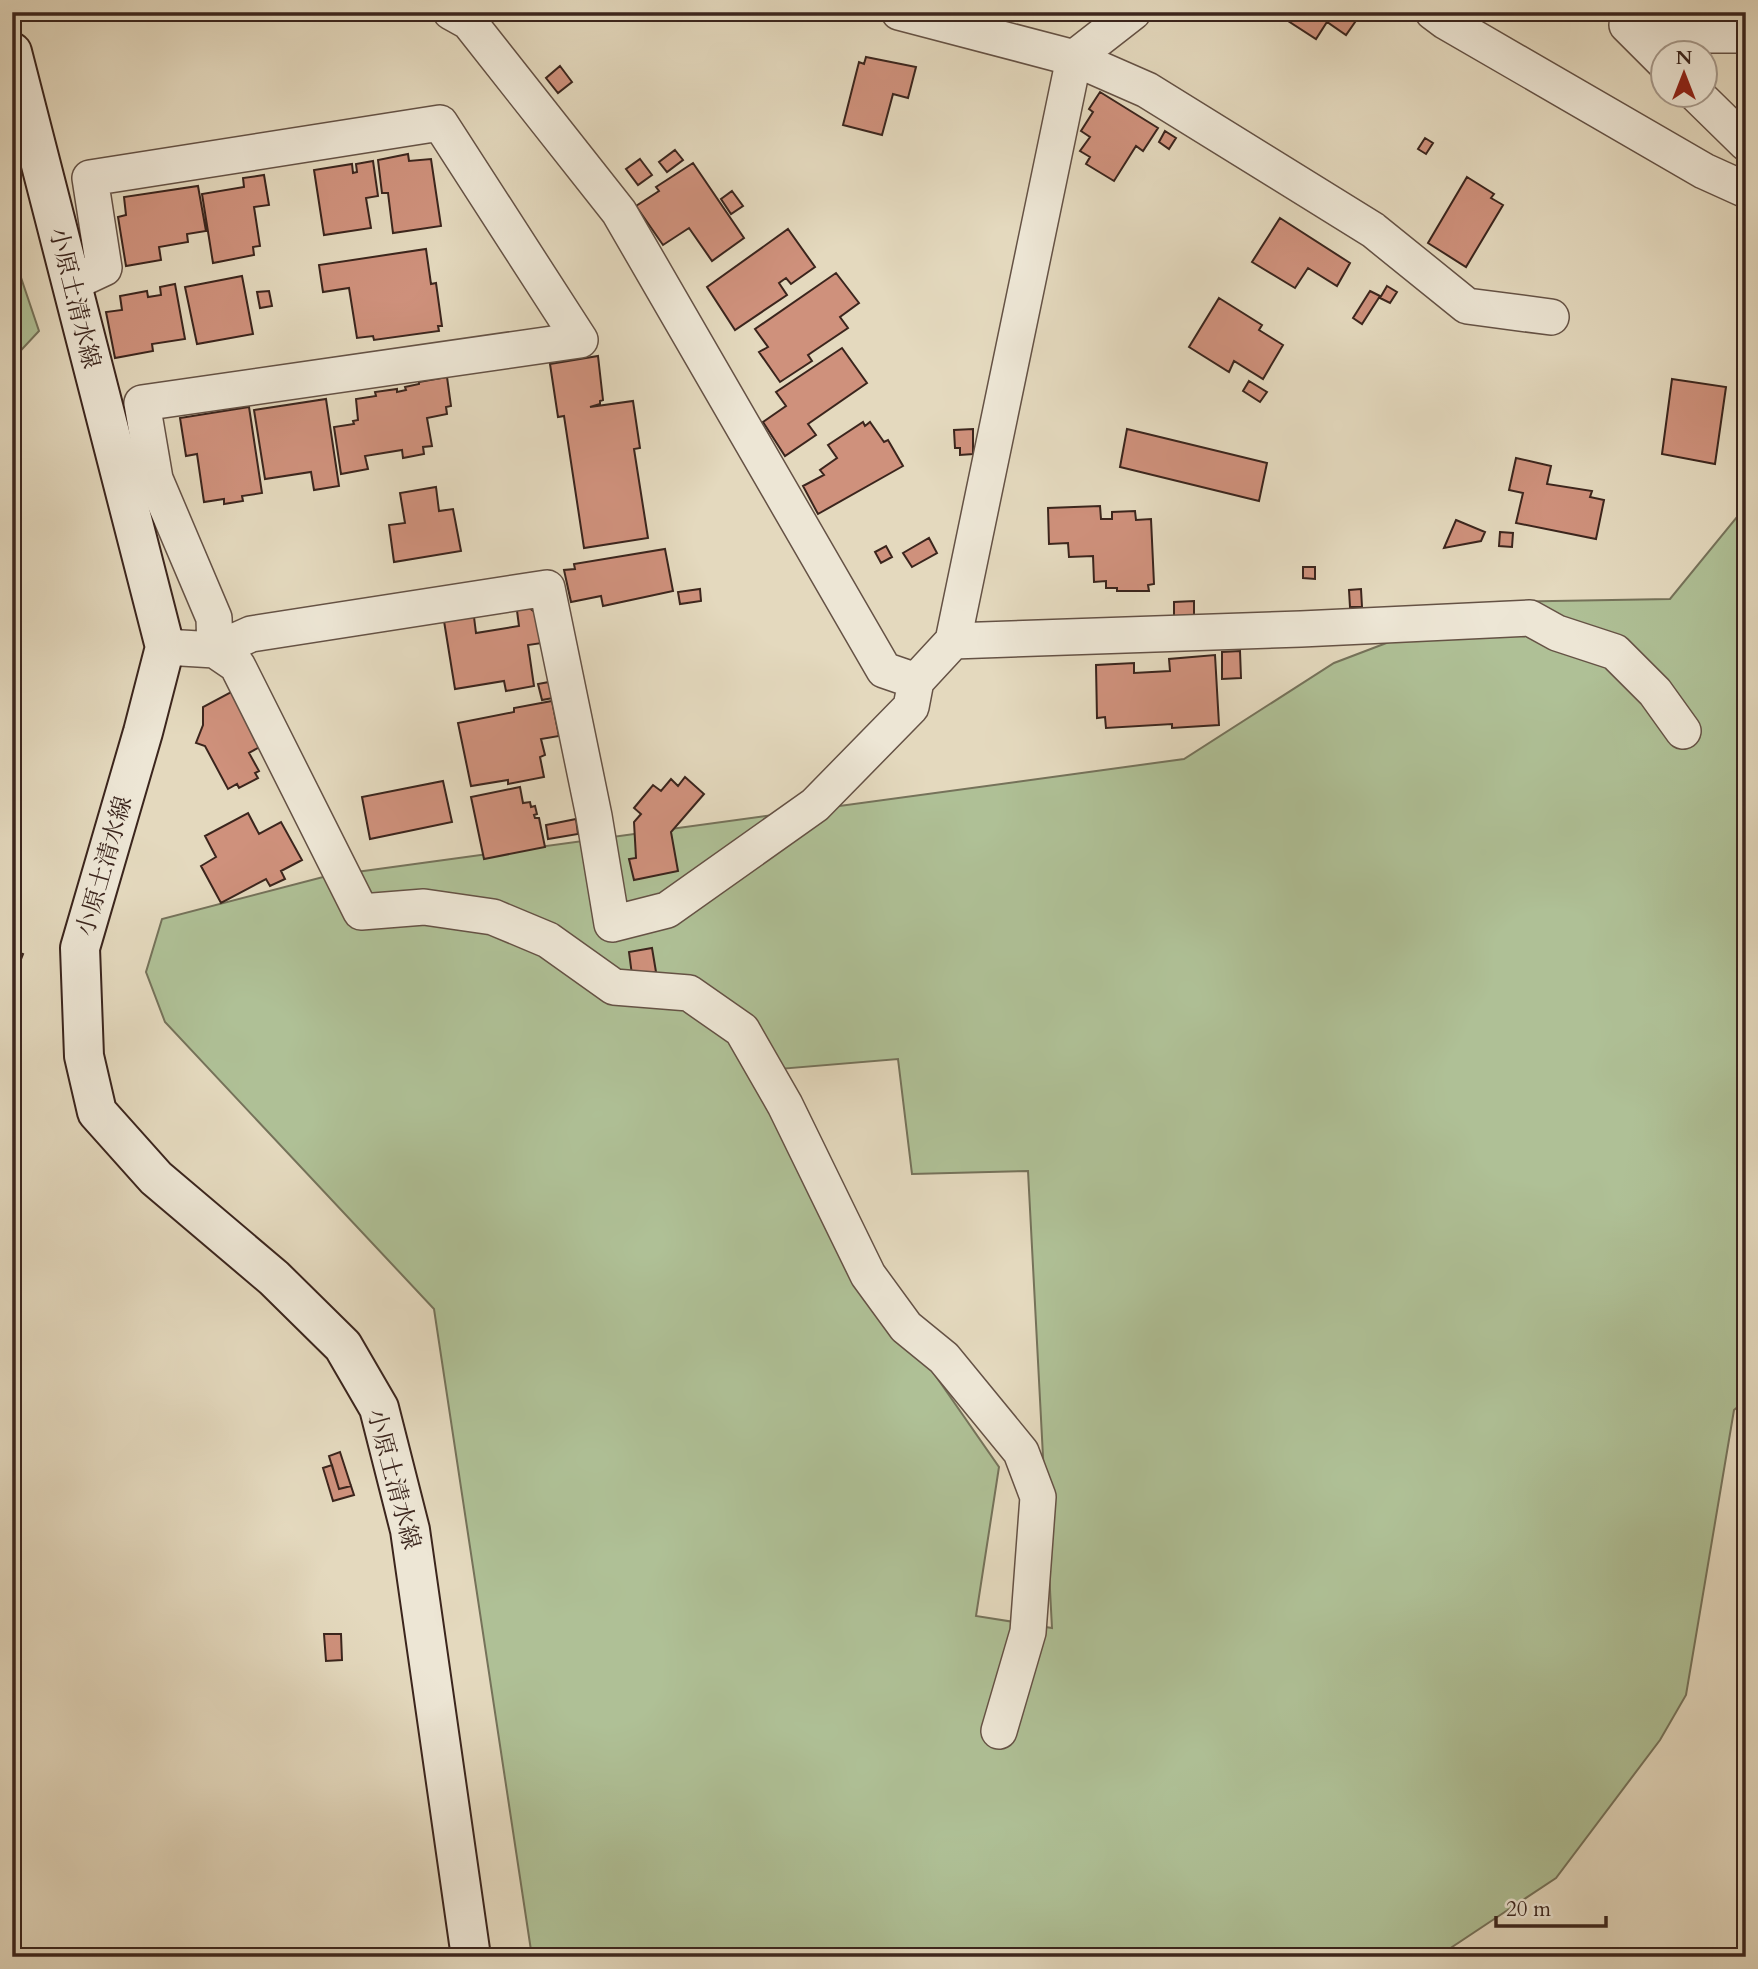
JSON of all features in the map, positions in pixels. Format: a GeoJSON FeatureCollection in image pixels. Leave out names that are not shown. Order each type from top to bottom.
{"type":"FeatureCollection","features":[{"type":"Feature","properties":{"kind":"main road","name":"小原土清水線"},"geometry":{"type":"LineString","coordinates":[[12,52],[165,647],[143,733],[80,948],[84,1056],[97,1112],[156,1178],[274,1278],[343,1346],[379,1408],[411,1530],[471,1957]]}},
{"type":"Feature","properties":{"kind":"street"},"geometry":{"type":"LineString","coordinates":[[452,12],[469,22],[619,212],[884,670],[916,681]]}},
{"type":"Feature","properties":{"kind":"street"},"geometry":{"type":"LineString","coordinates":[[899,12],[1074,58],[1147,90],[1373,230],[1467,306],[1551,317]]}},
{"type":"Feature","properties":{"kind":"street"},"geometry":{"type":"LineString","coordinates":[[165,647],[215,650],[251,634],[547,588],[594,816],[612,924],[667,910],[815,805],[911,707],[916,681],[953,641],[1074,58],[1133,12]]}},
{"type":"Feature","properties":{"kind":"street"},"geometry":{"type":"LineString","coordinates":[[1433,12],[1704,171],[1746,190]]}},
{"type":"Feature","properties":{"kind":"street"},"geometry":{"type":"LineString","coordinates":[[1650,48],[1627,25],[1680,35],[1746,35]]}},
{"type":"Feature","properties":{"kind":"street"},"geometry":{"type":"LineString","coordinates":[[1710,108],[1746,143]]}},
{"type":"Feature","properties":{"kind":"street"},"geometry":{"type":"LineString","coordinates":[[72,283],[104,268],[90,178],[440,123],[580,340],[142,403],[155,479],[214,618],[215,650]]}},
{"type":"Feature","properties":{"kind":"street"},"geometry":{"type":"LineString","coordinates":[[953,641],[1530,618],[1557,633],[1615,652],[1655,692],[1683,731]]}},
{"type":"Feature","properties":{"kind":"street"},"geometry":{"type":"LineString","coordinates":[[215,650],[237,665],[361,912],[424,907],[493,917],[548,940],[614,987],[689,993],[742,1030],[785,1105],[868,1275],[906,1327],[944,1358],[1021,1452],[1038,1497],[1028,1633],[999,1731]]}},
{"type":"Feature","properties":{"kind":"green space"},"geometry":{"type":"Polygon","coordinates":[[[12,251],[39,331],[12,360],[12,251]]]}},
{"type":"Feature","properties":{"kind":"green space"},"geometry":{"type":"Polygon","coordinates":[[[1746,506],[1746,1400],[1734,1410],[1686,1695],[1660,1740],[1556,1878],[1437,1957],[532,1957],[434,1309],[165,1022],[146,972],[162,919],[327,876],[1184,759],[1334,663],[1494,602],[1670,599],[1746,506]],[[898,1059],[766,1070],[901,1326],[999,1467],[976,1616],[1052,1628],[1028,1171],[912,1174],[898,1059]]]}},
{"type":"Feature","properties":{"kind":"building"},"geometry":{"type":"Polygon","coordinates":[[[1290,12],[1362,12],[1346,35],[1327,22],[1316,39],[1285,19],[1290,12]]]}},
{"type":"Feature","properties":{"kind":"building"},"geometry":{"type":"Polygon","coordinates":[[[866,57],[916,67],[908,98],[893,94],[882,135],[843,125],[859,62],[864,64],[866,57]]]}},
{"type":"Feature","properties":{"kind":"building"},"geometry":{"type":"Polygon","coordinates":[[[560,66],[572,82],[558,93],[546,78],[560,66]]]}},
{"type":"Feature","properties":{"kind":"building"},"geometry":{"type":"Polygon","coordinates":[[[1100,92],[1158,128],[1143,151],[1136,146],[1114,181],[1086,164],[1090,157],[1080,151],[1090,137],[1081,131],[1093,112],[1089,109],[1100,92]]]}},
{"type":"Feature","properties":{"kind":"building"},"geometry":{"type":"Polygon","coordinates":[[[1165,131],[1176,138],[1169,149],[1159,142],[1165,131]]]}},
{"type":"Feature","properties":{"kind":"building"},"geometry":{"type":"Polygon","coordinates":[[[1425,138],[1433,143],[1426,154],[1418,149],[1425,138]]]}},
{"type":"Feature","properties":{"kind":"building"},"geometry":{"type":"Polygon","coordinates":[[[675,150],[683,160],[667,172],[659,162],[675,150]]]}},
{"type":"Feature","properties":{"kind":"building"},"geometry":{"type":"Polygon","coordinates":[[[408,154],[409,161],[431,159],[441,226],[393,233],[388,193],[382,193],[378,160],[408,154]]]}},
{"type":"Feature","properties":{"kind":"building"},"geometry":{"type":"Polygon","coordinates":[[[640,159],[652,175],[638,185],[626,169],[640,159]]]}},
{"type":"Feature","properties":{"kind":"building"},"geometry":{"type":"Polygon","coordinates":[[[373,161],[378,196],[366,198],[371,228],[324,235],[314,170],[352,164],[353,173],[357,172],[356,164],[373,161]]]}},
{"type":"Feature","properties":{"kind":"building"},"geometry":{"type":"Polygon","coordinates":[[[693,163],[744,238],[712,261],[689,228],[663,245],[636,206],[659,191],[656,187],[693,163]]]}},
{"type":"Feature","properties":{"kind":"building"},"geometry":{"type":"Polygon","coordinates":[[[264,175],[269,205],[254,207],[260,246],[253,247],[254,255],[213,263],[202,194],[244,187],[243,178],[264,175]]]}},
{"type":"Feature","properties":{"kind":"building"},"geometry":{"type":"Polygon","coordinates":[[[1467,177],[1494,194],[1491,198],[1503,205],[1466,267],[1428,243],[1467,177]]]}},
{"type":"Feature","properties":{"kind":"building"},"geometry":{"type":"Polygon","coordinates":[[[198,186],[206,231],[187,234],[188,242],[159,247],[161,260],[126,266],[118,217],[126,215],[124,197],[198,186]]]}},
{"type":"Feature","properties":{"kind":"building"},"geometry":{"type":"Polygon","coordinates":[[[732,191],[743,206],[731,214],[721,199],[732,191]]]}},
{"type":"Feature","properties":{"kind":"building"},"geometry":{"type":"Polygon","coordinates":[[[1280,218],[1350,263],[1337,286],[1308,268],[1295,288],[1252,262],[1280,218]]]}},
{"type":"Feature","properties":{"kind":"building"},"geometry":{"type":"Polygon","coordinates":[[[788,229],[815,267],[791,284],[786,278],[779,283],[787,295],[735,330],[707,287],[788,229]]]}},
{"type":"Feature","properties":{"kind":"building"},"geometry":{"type":"Polygon","coordinates":[[[426,249],[431,284],[436,283],[442,326],[438,326],[439,331],[374,340],[373,336],[357,338],[349,288],[323,292],[319,265],[426,249]]]}},
{"type":"Feature","properties":{"kind":"building"},"geometry":{"type":"Polygon","coordinates":[[[836,273],[859,303],[840,317],[848,328],[808,355],[812,361],[780,382],[759,352],[768,347],[755,329],[836,273]]]}},
{"type":"Feature","properties":{"kind":"building"},"geometry":{"type":"Polygon","coordinates":[[[242,276],[253,334],[197,344],[185,287],[242,276]]]}},
{"type":"Feature","properties":{"kind":"building"},"geometry":{"type":"Polygon","coordinates":[[[175,284],[185,339],[152,344],[153,351],[115,358],[106,312],[122,310],[120,296],[147,291],[148,297],[161,295],[160,287],[175,284]]]}},
{"type":"Feature","properties":{"kind":"building"},"geometry":{"type":"Polygon","coordinates":[[[1387,286],[1397,292],[1390,303],[1380,298],[1387,286]]]}},
{"type":"Feature","properties":{"kind":"building"},"geometry":{"type":"Polygon","coordinates":[[[269,291],[272,306],[260,308],[257,292],[269,291]]]}},
{"type":"Feature","properties":{"kind":"building"},"geometry":{"type":"Polygon","coordinates":[[[1370,291],[1380,296],[1362,324],[1353,318],[1370,291]]]}},
{"type":"Feature","properties":{"kind":"building"},"geometry":{"type":"Polygon","coordinates":[[[1219,298],[1262,325],[1259,330],[1283,345],[1263,379],[1234,361],[1229,372],[1189,347],[1219,298]]]}},
{"type":"Feature","properties":{"kind":"building"},"geometry":{"type":"Polygon","coordinates":[[[842,348],[867,383],[808,424],[816,435],[785,456],[763,422],[786,406],[776,392],[842,348]]]}},
{"type":"Feature","properties":{"kind":"building"},"geometry":{"type":"Polygon","coordinates":[[[598,356],[603,400],[590,407],[633,401],[640,448],[634,449],[648,538],[584,548],[564,416],[558,417],[550,364],[598,356]]]}},
{"type":"Feature","properties":{"kind":"building"},"geometry":{"type":"Polygon","coordinates":[[[447,377],[451,406],[446,407],[447,414],[427,418],[432,446],[423,447],[424,454],[403,458],[402,450],[365,456],[368,469],[341,474],[334,427],[354,424],[353,421],[358,420],[356,399],[376,396],[375,392],[406,390],[405,387],[419,382],[447,377]]]}},
{"type":"Feature","properties":{"kind":"building"},"geometry":{"type":"Polygon","coordinates":[[[1672,379],[1726,387],[1715,464],[1662,454],[1672,379]]]}},
{"type":"Feature","properties":{"kind":"building"},"geometry":{"type":"Polygon","coordinates":[[[1249,381],[1267,392],[1260,402],[1243,391],[1249,381]]]}},
{"type":"Feature","properties":{"kind":"building"},"geometry":{"type":"Polygon","coordinates":[[[326,399],[339,486],[314,490],[311,472],[265,479],[254,410],[326,399]]]}},
{"type":"Feature","properties":{"kind":"building"},"geometry":{"type":"Polygon","coordinates":[[[249,407],[262,493],[242,496],[243,501],[224,504],[224,499],[204,502],[197,454],[186,456],[180,418],[249,407]]]}},
{"type":"Feature","properties":{"kind":"building"},"geometry":{"type":"Polygon","coordinates":[[[863,422],[865,426],[870,422],[884,442],[888,440],[903,466],[818,514],[803,486],[824,475],[820,470],[837,458],[828,445],[863,422]]]}},
{"type":"Feature","properties":{"kind":"building"},"geometry":{"type":"Polygon","coordinates":[[[973,429],[973,454],[960,455],[960,448],[955,448],[954,430],[973,429]]]}},
{"type":"Feature","properties":{"kind":"building"},"geometry":{"type":"Polygon","coordinates":[[[1127,429],[1267,463],[1259,501],[1120,467],[1127,429]]]}},
{"type":"Feature","properties":{"kind":"building"},"geometry":{"type":"Polygon","coordinates":[[[1516,458],[1551,466],[1547,484],[1592,491],[1590,497],[1604,500],[1596,539],[1516,523],[1523,493],[1509,490],[1516,458]]]}},
{"type":"Feature","properties":{"kind":"building"},"geometry":{"type":"Polygon","coordinates":[[[436,487],[439,511],[453,509],[461,551],[394,562],[389,525],[405,523],[400,493],[436,487]]]}},
{"type":"Feature","properties":{"kind":"building"},"geometry":{"type":"Polygon","coordinates":[[[1100,506],[1101,519],[1112,519],[1112,512],[1135,511],[1136,520],[1151,519],[1154,584],[1148,585],[1149,591],[1117,591],[1117,588],[1106,588],[1106,581],[1094,582],[1093,556],[1069,557],[1068,543],[1049,544],[1048,508],[1100,506]]]}},
{"type":"Feature","properties":{"kind":"building"},"geometry":{"type":"Polygon","coordinates":[[[1456,520],[1485,532],[1481,541],[1444,548],[1456,520]]]}},
{"type":"Feature","properties":{"kind":"building"},"geometry":{"type":"Polygon","coordinates":[[[1500,532],[1513,533],[1512,547],[1499,546],[1500,532]]]}},
{"type":"Feature","properties":{"kind":"building"},"geometry":{"type":"Polygon","coordinates":[[[929,538],[937,553],[912,567],[903,553],[929,538]]]}},
{"type":"Feature","properties":{"kind":"building"},"geometry":{"type":"Polygon","coordinates":[[[886,546],[892,557],[881,563],[875,552],[886,546]]]}},
{"type":"Feature","properties":{"kind":"building"},"geometry":{"type":"Polygon","coordinates":[[[665,549],[673,591],[603,606],[601,596],[571,602],[564,570],[575,569],[574,564],[665,549]]]}},
{"type":"Feature","properties":{"kind":"building"},"geometry":{"type":"Polygon","coordinates":[[[1303,567],[1315,567],[1315,579],[1303,578],[1303,567]]]}},
{"type":"Feature","properties":{"kind":"building"},"geometry":{"type":"Polygon","coordinates":[[[700,589],[701,601],[680,604],[678,592],[700,589]]]}},
{"type":"Feature","properties":{"kind":"building"},"geometry":{"type":"Polygon","coordinates":[[[1361,589],[1362,607],[1350,607],[1349,590],[1361,589]]]}},
{"type":"Feature","properties":{"kind":"building"},"geometry":{"type":"Polygon","coordinates":[[[1194,601],[1194,617],[1174,617],[1174,602],[1194,601]]]}},
{"type":"Feature","properties":{"kind":"building"},"geometry":{"type":"Polygon","coordinates":[[[521,602],[536,613],[542,643],[528,645],[534,686],[506,691],[504,681],[455,689],[444,621],[474,617],[476,633],[519,626],[516,603],[521,602]]]}},
{"type":"Feature","properties":{"kind":"building"},"geometry":{"type":"Polygon","coordinates":[[[1240,651],[1241,678],[1222,679],[1222,652],[1240,651]]]}},
{"type":"Feature","properties":{"kind":"building"},"geometry":{"type":"Polygon","coordinates":[[[1215,655],[1219,725],[1172,728],[1172,724],[1106,728],[1105,717],[1097,718],[1096,665],[1134,663],[1134,673],[1170,671],[1169,659],[1215,655]]]}},
{"type":"Feature","properties":{"kind":"building"},"geometry":{"type":"Polygon","coordinates":[[[549,682],[553,698],[542,700],[538,684],[549,682]]]}},
{"type":"Feature","properties":{"kind":"building"},"geometry":{"type":"Polygon","coordinates":[[[233,691],[263,745],[249,753],[259,771],[255,773],[258,778],[239,788],[237,784],[228,789],[205,746],[196,743],[203,725],[203,707],[233,691]]]}},
{"type":"Feature","properties":{"kind":"building"},"geometry":{"type":"Polygon","coordinates":[[[552,701],[559,736],[541,739],[545,755],[540,757],[544,777],[508,784],[508,780],[471,786],[458,723],[552,701]]]}},
{"type":"Feature","properties":{"kind":"building"},"geometry":{"type":"Polygon","coordinates":[[[685,777],[704,794],[671,832],[678,871],[634,880],[629,859],[636,858],[634,822],[641,814],[634,808],[653,785],[661,791],[671,779],[678,786],[685,777]]]}},
{"type":"Feature","properties":{"kind":"building"},"geometry":{"type":"Polygon","coordinates":[[[443,781],[452,822],[370,839],[362,797],[443,781]]]}},
{"type":"Feature","properties":{"kind":"building"},"geometry":{"type":"Polygon","coordinates":[[[520,787],[523,803],[530,802],[531,807],[535,806],[537,814],[534,815],[539,818],[545,847],[484,859],[471,797],[520,787]]]}},
{"type":"Feature","properties":{"kind":"building"},"geometry":{"type":"Polygon","coordinates":[[[248,813],[259,834],[281,822],[302,860],[281,871],[285,879],[270,886],[266,879],[221,903],[201,866],[216,857],[205,836],[248,813]]]}},
{"type":"Feature","properties":{"kind":"building"},"geometry":{"type":"Polygon","coordinates":[[[576,819],[578,834],[548,839],[546,825],[576,819]]]}},
{"type":"Feature","properties":{"kind":"building"},"geometry":{"type":"Polygon","coordinates":[[[652,948],[656,972],[632,975],[629,952],[652,948]]]}},
{"type":"Feature","properties":{"kind":"building"},"geometry":{"type":"Polygon","coordinates":[[[12,950],[23,954],[18,967],[12,965],[12,950]]]}},
{"type":"Feature","properties":{"kind":"building"},"geometry":{"type":"Polygon","coordinates":[[[340,1452],[351,1486],[339,1489],[329,1456],[340,1452]]]}},
{"type":"Feature","properties":{"kind":"building"},"geometry":{"type":"Polygon","coordinates":[[[332,1465],[339,1489],[351,1486],[354,1495],[333,1501],[323,1468],[332,1465]]]}},
{"type":"Feature","properties":{"kind":"building"},"geometry":{"type":"Polygon","coordinates":[[[324,1634],[341,1634],[342,1660],[326,1661],[324,1634]]]}}]}
